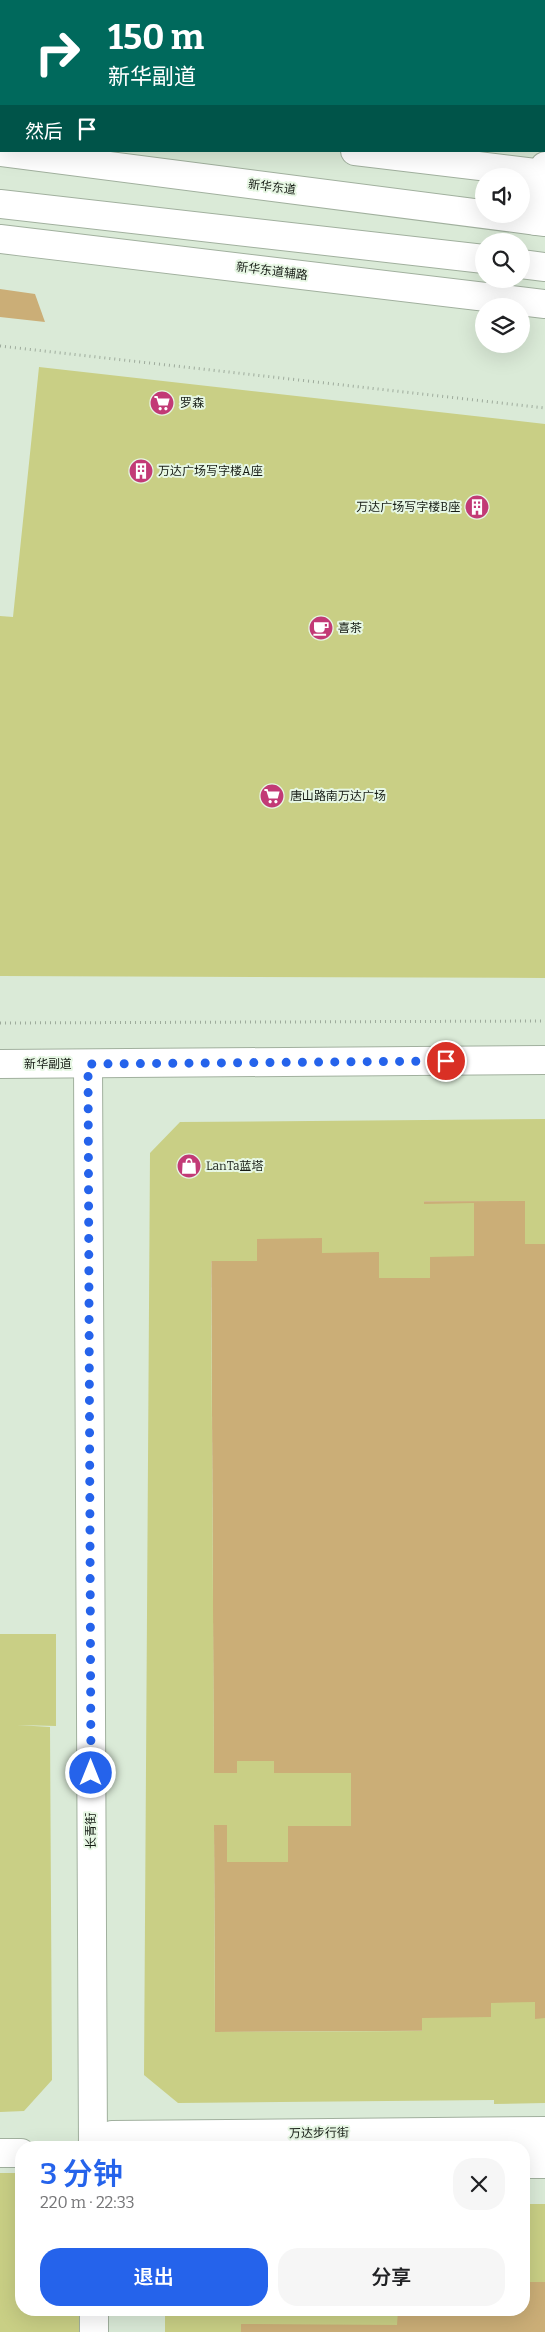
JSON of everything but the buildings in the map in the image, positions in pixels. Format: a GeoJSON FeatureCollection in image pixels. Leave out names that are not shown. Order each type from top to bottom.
{"type":"FeatureCollection","features":[{"type":"Feature","properties":{"kind":"street","name":"新华东道"},"geometry":{"type":"LineString","coordinates":[[0,152],[540,222]]}},
{"type":"Feature","properties":{"kind":"street"},"geometry":{"type":"LineString","coordinates":[[365,152],[545,172],[540,222]]}},
{"type":"Feature","properties":{"kind":"street"},"geometry":{"type":"LineString","coordinates":[[0,204],[475,259]]}},
{"type":"Feature","properties":{"kind":"street","name":"新华东道辅路"},"geometry":{"type":"LineString","coordinates":[[0,239],[545,304]]}},
{"type":"Feature","properties":{"kind":"street"},"geometry":{"type":"LineString","coordinates":[[530,265],[545,266]]}},
{"type":"Feature","properties":{"kind":"street","name":"新华副道"},"geometry":{"type":"LineString","coordinates":[[0,1064],[545,1060]]}},
{"type":"Feature","properties":{"kind":"street","name":"长青街"},"geometry":{"type":"LineString","coordinates":[[88,1064],[93,2141]]}},
{"type":"Feature","properties":{"kind":"street","name":"万达步行街"},"geometry":{"type":"LineString","coordinates":[[106,2141],[112,2135],[545,2131]]}},
{"type":"Feature","properties":{"kind":"street"},"geometry":{"type":"LineString","coordinates":[[530,2148],[545,2148]]}},
{"type":"Feature","properties":{"kind":"street"},"geometry":{"type":"LineString","coordinates":[[0,2153],[15,2153]]}},
{"type":"Feature","properties":{"kind":"street"},"geometry":{"type":"LineString","coordinates":[[530,2164],[545,2164]]}},
{"type":"Feature","properties":{"kind":"street"},"geometry":{"type":"LineString","coordinates":[[94,2316],[94,2332]]}},
{"type":"Feature","properties":{"kind":"path"},"geometry":{"type":"LineString","coordinates":[[0,346],[545,408]]}},
{"type":"Feature","properties":{"kind":"path"},"geometry":{"type":"LineString","coordinates":[[0,1023],[545,1020]]}},
{"type":"Feature","properties":{"kind":"shaded area"},"geometry":{"type":"Polygon","coordinates":[[[0,289],[35,294],[45,322],[0,317],[0,289]]]}},
{"type":"Feature","properties":{"kind":"shaded area"},"geometry":{"type":"Polygon","coordinates":[[[545,1201],[545,2030],[215,2032],[211,1202],[545,1201]]]}},
{"type":"Feature","properties":{"kind":"shaded area"},"geometry":{"type":"Polygon","coordinates":[[[530,2282],[545,2282],[545,2332],[241,2332],[241,2316],[530,2316],[530,2282]]]}},
{"type":"Feature","properties":{"kind":"place","name":"罗森"},"geometry":{"type":"Point","coordinates":[162,403]}},
{"type":"Feature","properties":{"kind":"place","name":"万达广场写字楼A座"},"geometry":{"type":"Point","coordinates":[141,471]}},
{"type":"Feature","properties":{"kind":"place","name":"万达广场写字楼B座"},"geometry":{"type":"Point","coordinates":[477,507]}},
{"type":"Feature","properties":{"kind":"place","name":"喜茶"},"geometry":{"type":"Point","coordinates":[321,628]}},
{"type":"Feature","properties":{"kind":"place","name":"唐山路南万达广场"},"geometry":{"type":"Point","coordinates":[272,796]}},
{"type":"Feature","properties":{"kind":"place","name":"LanTa蓝塔"},"geometry":{"type":"Point","coordinates":[189,1166]}},
{"type":"Feature","properties":{"kind":"route"},"geometry":{"type":"LineString","coordinates":[[91,1773],[88,1064],[446,1061]]}}]}
